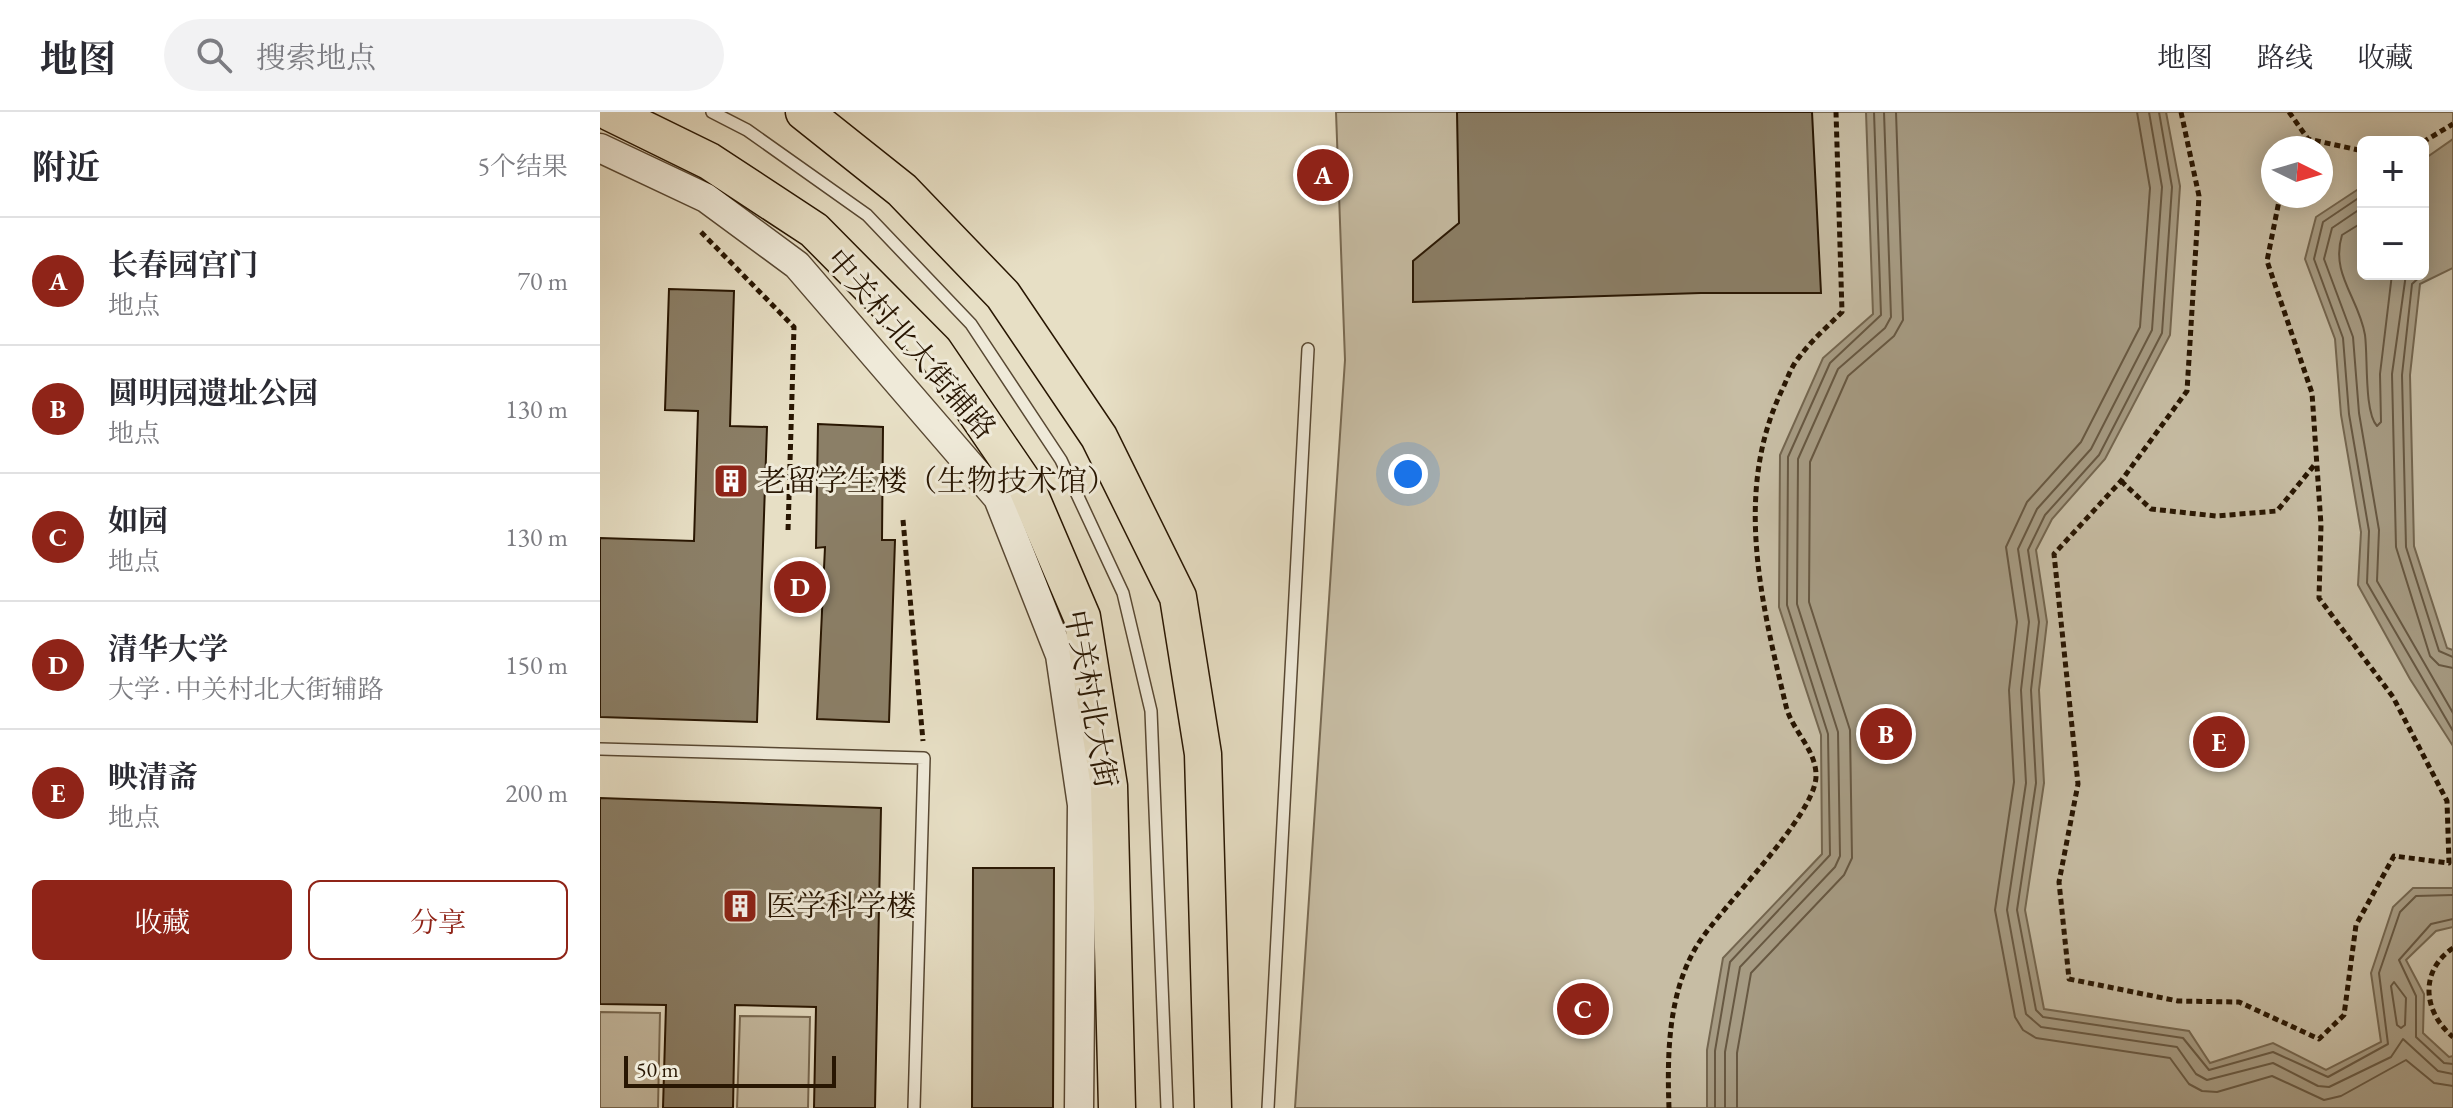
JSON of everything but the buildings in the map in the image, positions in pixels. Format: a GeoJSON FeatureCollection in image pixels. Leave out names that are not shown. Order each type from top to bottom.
{"type":"FeatureCollection","features":[{"type":"Feature","properties":{"kind":"main road","name":"中关村北大街"},"geometry":{"type":"LineString","coordinates":[[609,112],[709,161],[814,230],[934,351],[1026,486],[1082,617],[1109,786],[1117,1108]]}},
{"type":"Feature","properties":{"kind":"main road"},"geometry":{"type":"LineString","coordinates":[[804,112],[902,190],[1003,295],[1099,437],[1178,597],[1203,754],[1213,1108]]}},
{"type":"Feature","properties":{"kind":"street","name":"中关村北大街辅路"},"geometry":{"type":"LineString","coordinates":[[600,148],[706,198],[797,265],[998,498],[1060,655],[1082,805],[1079,1108]]}},
{"type":"Feature","properties":{"kind":"lane","name":"中关村北大街"},"geometry":{"type":"LineString","coordinates":[[712,112],[747,130],[867,215],[971,324],[1061,460],[1123,593],[1151,711],[1167,1108]]}},
{"type":"Feature","properties":{"kind":"lane"},"geometry":{"type":"LineString","coordinates":[[1268,1108],[1308,349]]}},
{"type":"Feature","properties":{"kind":"lane"},"geometry":{"type":"LineString","coordinates":[[600,749],[924,758],[914,1108]]}},
{"type":"Feature","properties":{"kind":"path"},"geometry":{"type":"LineString","coordinates":[[1669,1108],[1667,1055],[1677,996],[1697,946],[1801,814],[1816,778],[1808,747],[1790,721],[1759,591],[1754,506],[1766,422],[1798,358],[1842,312],[1836,112]]}},
{"type":"Feature","properties":{"kind":"path"},"geometry":{"type":"LineString","coordinates":[[2181,112],[2199,196],[2187,391],[2121,481],[2054,554],[2078,784],[2059,882],[2069,979],[2178,1001],[2239,1002],[2319,1039],[2344,1015],[2356,925],[2394,856],[2449,863],[2450,799],[2393,697],[2319,598],[2321,525],[2312,393],[2267,261],[2278,208]]}},
{"type":"Feature","properties":{"kind":"path"},"geometry":{"type":"LineString","coordinates":[[2289,112],[2306,136]]}},
{"type":"Feature","properties":{"kind":"path"},"geometry":{"type":"LineString","coordinates":[[2429,138],[2453,124]]}},
{"type":"Feature","properties":{"kind":"path"},"geometry":{"type":"LineString","coordinates":[[2333,144],[2357,150]]}},
{"type":"Feature","properties":{"kind":"path"},"geometry":{"type":"LineString","coordinates":[[694,224],[794,327],[788,531]]}},
{"type":"Feature","properties":{"kind":"path"},"geometry":{"type":"LineString","coordinates":[[2121,481],[2151,509],[2216,516],[2277,511],[2316,462]]}},
{"type":"Feature","properties":{"kind":"path"},"geometry":{"type":"LineString","coordinates":[[903,520],[924,758]]}},
{"type":"Feature","properties":{"kind":"path"},"geometry":{"type":"LineString","coordinates":[[2453,948],[2438,959],[2428,980],[2439,1026],[2453,1037]]}},
{"type":"Feature","properties":{"kind":"shaded area"},"geometry":{"type":"Polygon","coordinates":[[[1336,112],[2453,112],[2453,1108],[1295,1108],[1345,360],[1336,112]]]}},
{"type":"Feature","properties":{"kind":"shaded area"},"geometry":{"type":"Polygon","coordinates":[[[600,1012],[660,1013],[658,1108],[600,1108],[600,1012]]]}},
{"type":"Feature","properties":{"kind":"shaded area"},"geometry":{"type":"Polygon","coordinates":[[[740,1016],[810,1017],[808,1108],[737,1108],[740,1016]]]}},
{"type":"Feature","properties":{"kind":"water"},"geometry":{"type":"Polygon","coordinates":[[[1866,112],[2166,112],[2180,186],[2170,335],[2105,459],[2052,519],[2036,550],[2047,622],[2039,690],[2044,783],[2025,910],[2044,1009],[2189,1031],[2210,1063],[2273,1043],[2326,1070],[2381,1042],[2371,973],[2393,907],[2413,888],[2453,888],[2453,927],[2436,931],[2406,960],[2424,994],[2423,1033],[2449,1057],[2453,1056],[2453,1108],[1707,1108],[1707,1050],[1723,958],[1822,854],[1821,735],[1779,607],[1780,455],[1823,358],[1873,314],[1866,112]]]}},
{"type":"Feature","properties":{"kind":"water"},"geometry":{"type":"Polygon","coordinates":[[[2453,139],[2453,268],[2429,280],[2429,208],[2429,156],[2453,139]]]}},
{"type":"Feature","properties":{"kind":"water"},"geometry":{"type":"Polygon","coordinates":[[[2357,190],[2357,280],[2428,280],[2420,284],[2410,375],[2414,546],[2447,648],[2453,650],[2453,746],[2410,679],[2358,585],[2361,532],[2341,415],[2335,339],[2305,259],[2316,217],[2357,190]]]}},
{"type":"Feature","properties":{"kind":"place","name":"长春园宫门"},"geometry":{"type":"Point","coordinates":[1323,175]}},
{"type":"Feature","properties":{"kind":"place","name":"老留学生楼（生物技术馆）"},"geometry":{"type":"Point","coordinates":[731,481]}},
{"type":"Feature","properties":{"kind":"place","name":"清华大学"},"geometry":{"type":"Point","coordinates":[800,587]}},
{"type":"Feature","properties":{"kind":"place","name":"圆明园遗址公园"},"geometry":{"type":"Point","coordinates":[1886,734]}},
{"type":"Feature","properties":{"kind":"place","name":"映清斋"},"geometry":{"type":"Point","coordinates":[2219,742]}},
{"type":"Feature","properties":{"kind":"place","name":"医学科学楼"},"geometry":{"type":"Point","coordinates":[740,906]}},
{"type":"Feature","properties":{"kind":"place","name":"如园"},"geometry":{"type":"Point","coordinates":[1583,1009]}}]}
